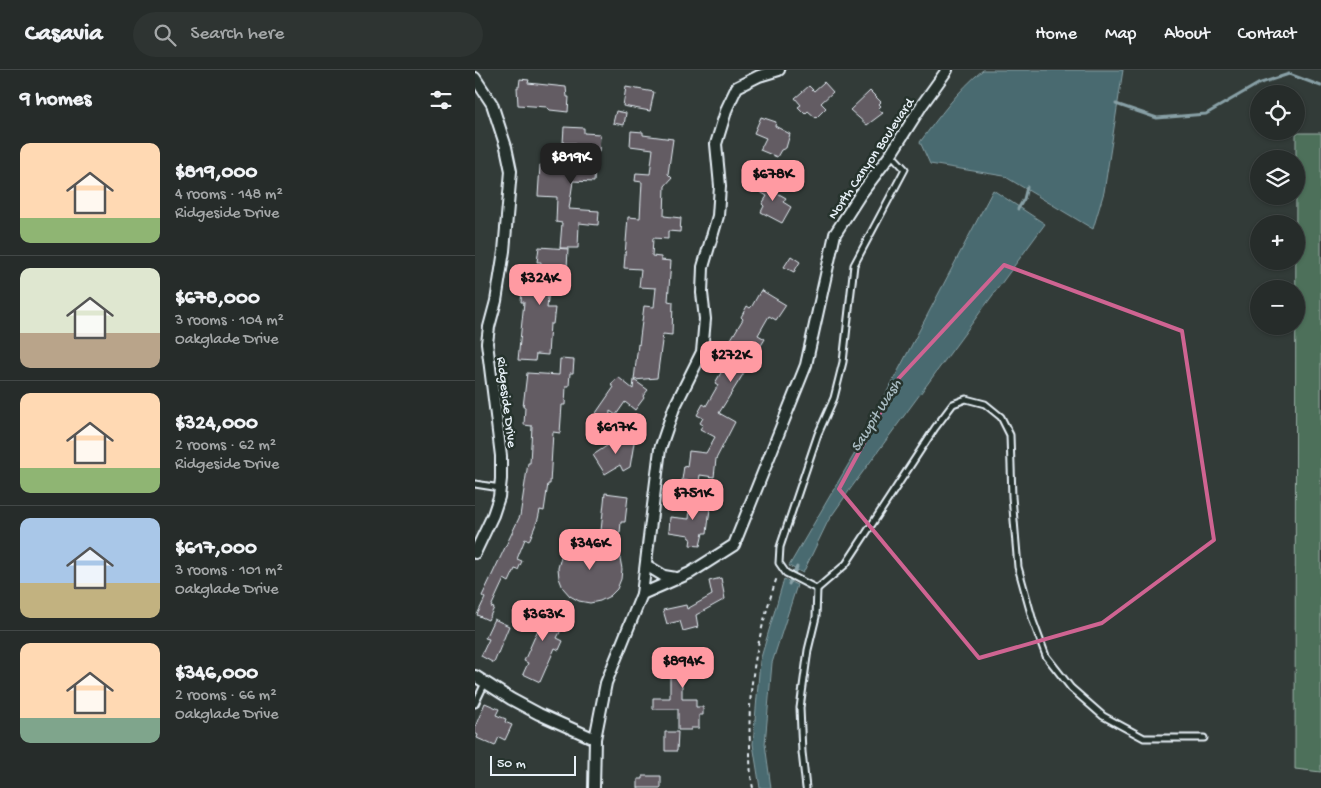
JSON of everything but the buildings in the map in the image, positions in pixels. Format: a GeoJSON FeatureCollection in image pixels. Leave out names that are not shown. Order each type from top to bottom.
{"type":"FeatureCollection","features":[{"type":"Feature","properties":{"kind":"street"},"geometry":{"type":"LineString","coordinates":[[594,788],[595,738],[606,683],[642,594],[660,449],[674,408],[702,352],[705,319],[702,293],[703,267],[718,216],[720,186],[716,144],[727,108],[737,87],[759,76],[779,70]]}},
{"type":"Feature","properties":{"kind":"street","name":"North Canyon Boulevard"},"geometry":{"type":"LineString","coordinates":[[642,594],[689,573],[734,545],[806,365],[835,234],[947,70]]}},
{"type":"Feature","properties":{"kind":"street","name":"Ridgeside Drive"},"geometry":{"type":"LineString","coordinates":[[475,78],[491,104],[507,147],[511,172],[504,252],[487,343],[501,456],[500,488],[493,515],[476,547]]}},
{"type":"Feature","properties":{"kind":"street"},"geometry":{"type":"LineString","coordinates":[[646,565],[664,576],[677,578]]}},
{"type":"Feature","properties":{"kind":"street"},"geometry":{"type":"LineString","coordinates":[[475,676],[532,710],[595,738]]}},
{"type":"Feature","properties":{"kind":"lane"},"geometry":{"type":"LineString","coordinates":[[817,589],[786,573],[779,563],[780,547],[818,434],[834,398],[843,362],[848,303],[854,265],[905,169],[891,154]]}},
{"type":"Feature","properties":{"kind":"lane"},"geometry":{"type":"LineString","coordinates":[[807,788],[801,752],[800,708],[808,650],[816,617],[817,589],[846,564],[919,451],[953,404],[966,399],[985,404],[1001,417],[1010,435],[1012,498],[1018,567],[1033,621],[1046,656],[1071,688],[1103,716],[1144,738],[1204,738]]}},
{"type":"Feature","properties":{"kind":"lane"},"geometry":{"type":"LineString","coordinates":[[475,484],[500,488]]}},
{"type":"Feature","properties":{"kind":"lane"},"geometry":{"type":"LineString","coordinates":[[475,704],[485,682]]}},
{"type":"Feature","properties":{"kind":"path"},"geometry":{"type":"LineString","coordinates":[[753,788],[751,780],[749,713],[753,671],[765,611],[777,577],[779,563]]}},
{"type":"Feature","properties":{"kind":"highlighted area"},"geometry":{"type":"Polygon","coordinates":[[[1004,265],[1182,331],[1214,540],[1102,623],[979,658],[839,489],[899,378],[1004,265]]]}},
{"type":"Feature","properties":{"kind":"green space"},"geometry":{"type":"Polygon","coordinates":[[[1305,133],[1321,133],[1321,772],[1295,769],[1296,335],[1305,335],[1305,280],[1296,280],[1296,270],[1305,270],[1305,215],[1296,215],[1296,205],[1305,205],[1305,150],[1296,150],[1296,140],[1305,140],[1305,133]]]}},
{"type":"Feature","properties":{"kind":"water"},"geometry":{"type":"Polygon","coordinates":[[[983,70],[1123,70],[1104,192],[1093,229],[1004,176],[930,164],[920,142],[957,95],[983,70]]]}},
{"type":"Feature","properties":{"kind":"water"},"geometry":{"type":"Polygon","coordinates":[[[993,190],[1045,224],[828,521],[803,573],[789,566],[855,453],[993,190]]]}},
{"type":"Feature","properties":{"kind":"water"},"geometry":{"type":"Polygon","coordinates":[[[784,579],[797,585],[772,663],[765,744],[771,788],[760,788],[753,744],[760,661],[784,579]]]}},
{"type":"Feature","properties":{"kind":"waterway"},"geometry":{"type":"LineString","coordinates":[[1116,104],[1157,118],[1206,114],[1258,84],[1289,74],[1321,86]]}},
{"type":"Feature","properties":{"kind":"waterway","name":"Sawpit Wash"},"geometry":{"type":"LineString","coordinates":[[1018,209],[1024,199],[1027,187]]}},
{"type":"Feature","properties":{"kind":"waterway","name":"Sawpit Wash"},"geometry":{"type":"LineString","coordinates":[[789,584],[797,567]]}}]}
